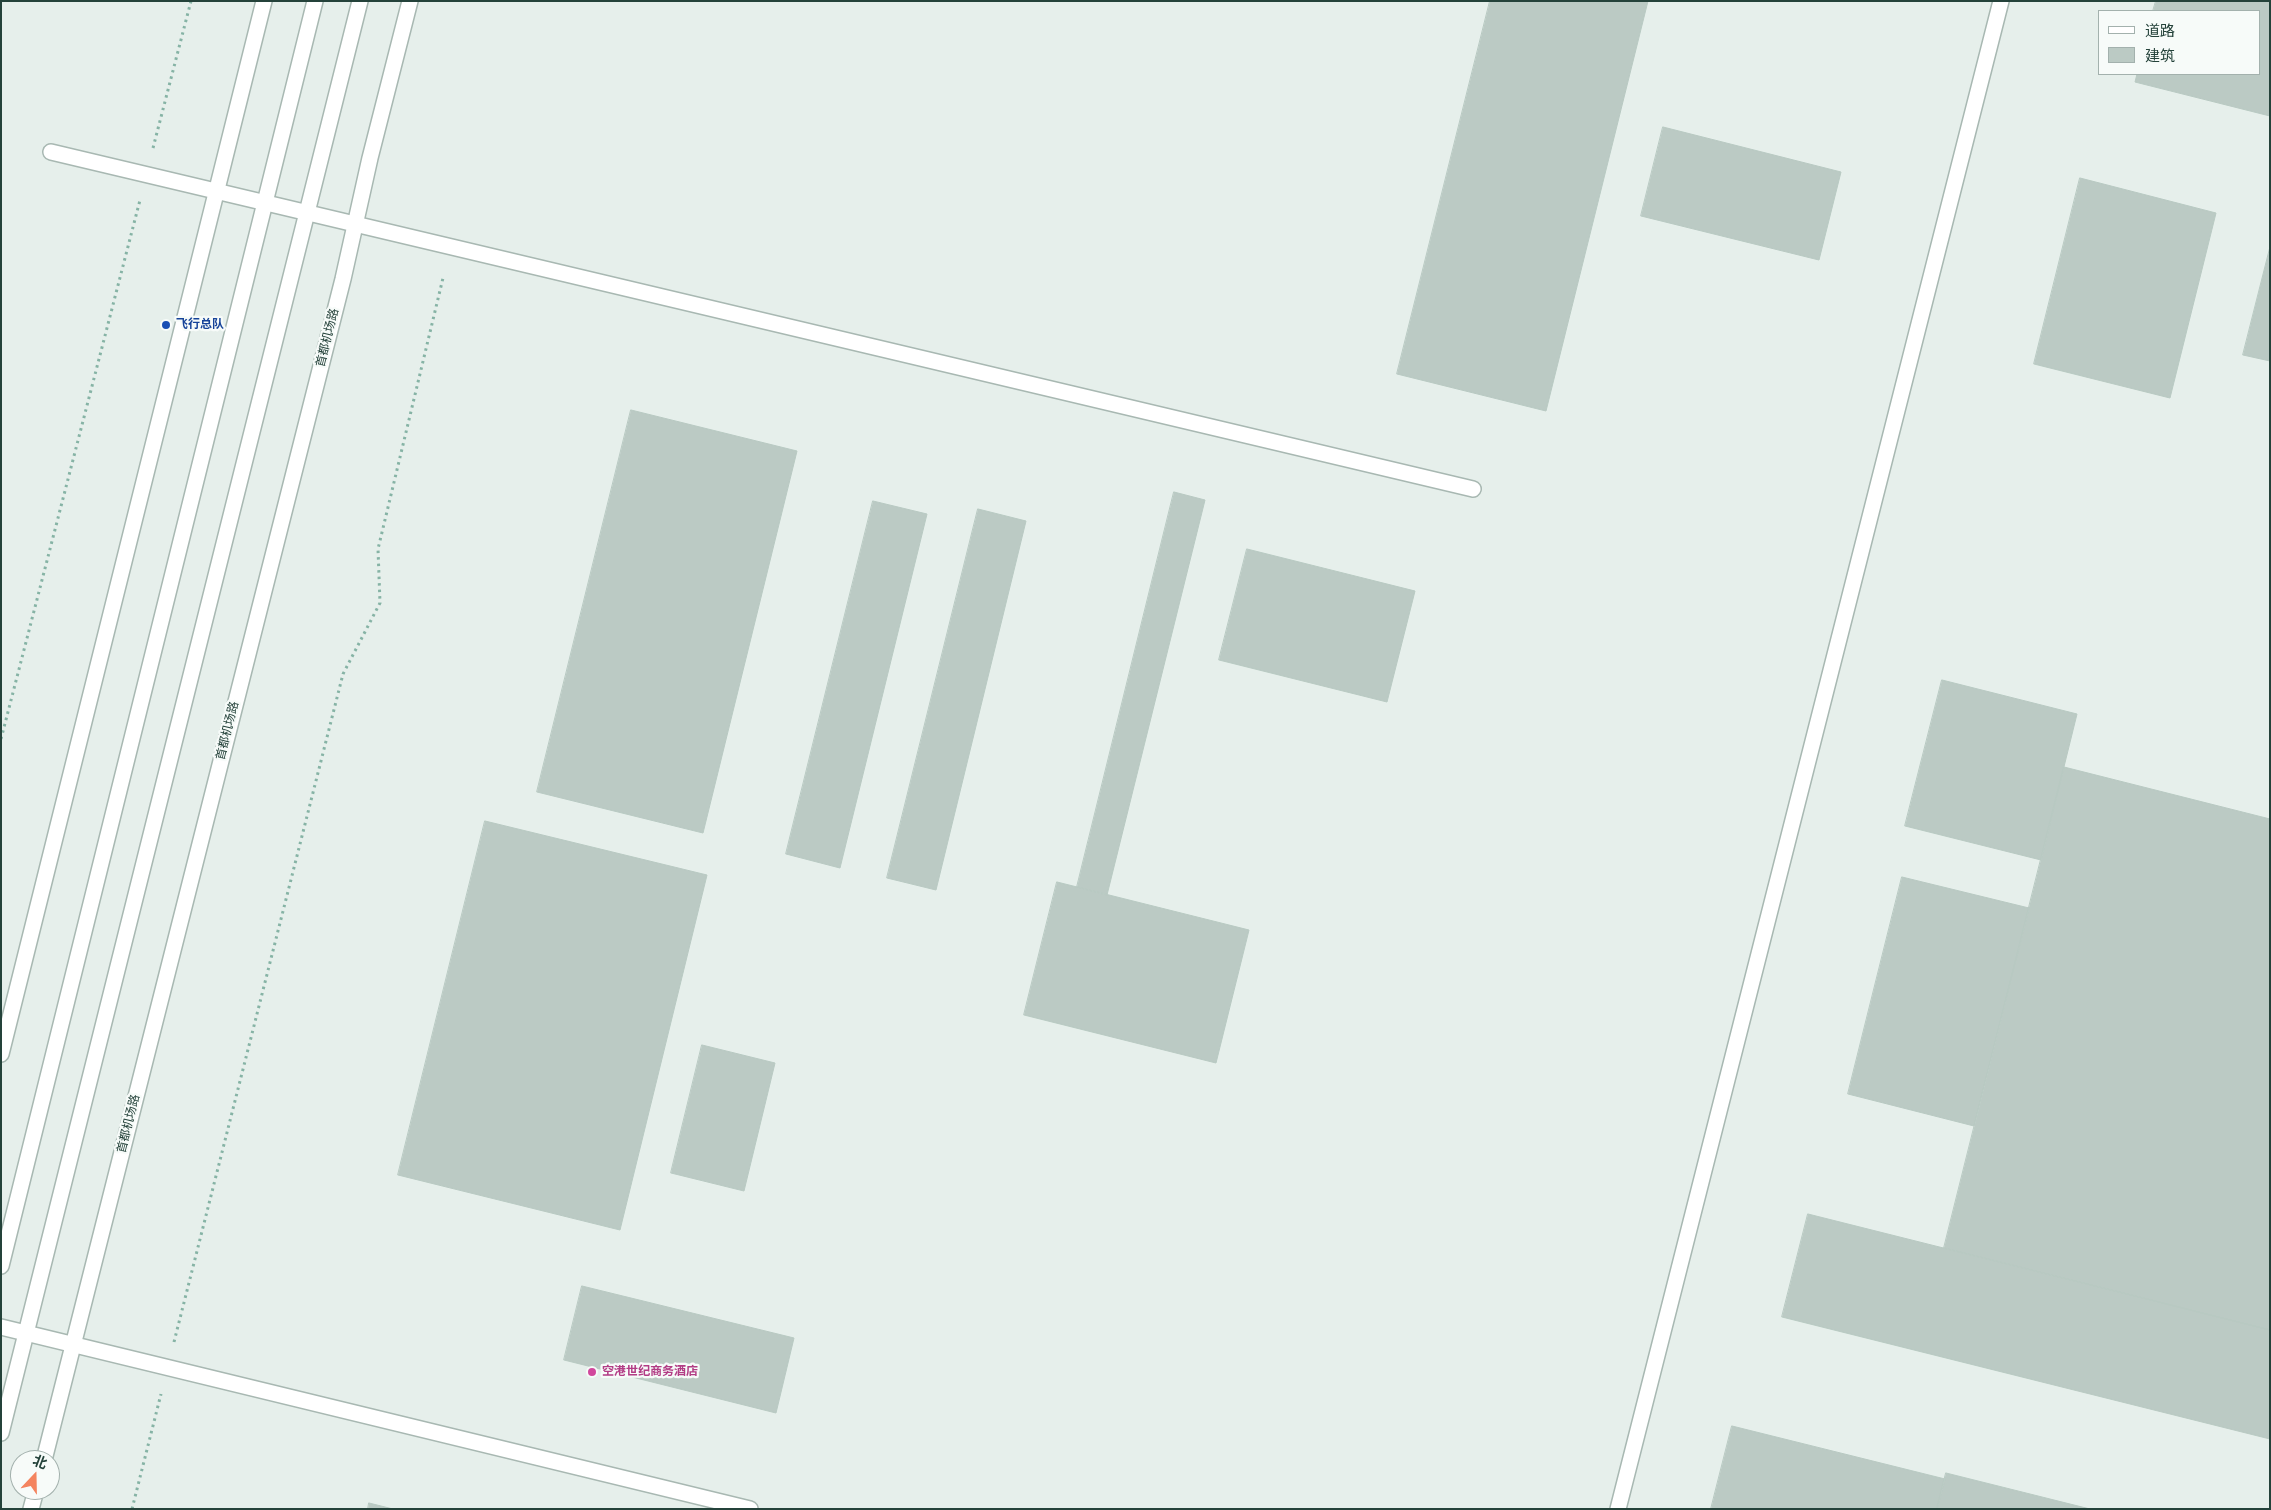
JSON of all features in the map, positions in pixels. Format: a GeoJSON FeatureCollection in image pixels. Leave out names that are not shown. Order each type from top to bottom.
{"type":"FeatureCollection","features":[{"type":"Feature","properties":{"kind":"street"},"geometry":{"type":"LineString","coordinates":[[1,1054],[264,1]]}},
{"type":"Feature","properties":{"kind":"street"},"geometry":{"type":"LineString","coordinates":[[1,1266],[315,1]]}},
{"type":"Feature","properties":{"kind":"street"},"geometry":{"type":"LineString","coordinates":[[1,1433],[360,1]]}},
{"type":"Feature","properties":{"kind":"street","name":"首都机场路"},"geometry":{"type":"LineString","coordinates":[[47,1450],[410,1]]}},
{"type":"Feature","properties":{"kind":"street"},"geometry":{"type":"LineString","coordinates":[[1618,1509],[2000,1]]}},
{"type":"Feature","properties":{"kind":"street"},"geometry":{"type":"LineString","coordinates":[[51,152],[1473,489]]}},
{"type":"Feature","properties":{"kind":"street"},"geometry":{"type":"LineString","coordinates":[[1,1327],[730,1506],[750,1509]]}},
{"type":"Feature","properties":{"kind":"path"},"geometry":{"type":"LineString","coordinates":[[1,739],[191,1]]}},
{"type":"Feature","properties":{"kind":"path"},"geometry":{"type":"LineString","coordinates":[[132,1509],[343,674],[380,603],[378,549],[443,278]]}},
{"type":"Feature","properties":{"kind":"building"},"geometry":{"type":"Polygon","coordinates":[[[1490,1],[1648,1],[1546,411],[1397,374],[1490,1]]]}},
{"type":"Feature","properties":{"kind":"building"},"geometry":{"type":"Polygon","coordinates":[[[2156,1],[2270,1],[2270,116],[2135,82],[2137,75],[2261,75],[2261,10],[2153,10],[2156,1]]]}},
{"type":"Feature","properties":{"kind":"building"},"geometry":{"type":"Polygon","coordinates":[[[1663,127],[1841,172],[1819,260],[1641,216],[1663,127]]]}},
{"type":"Feature","properties":{"kind":"building"},"geometry":{"type":"Polygon","coordinates":[[[2080,178],[2216,213],[2170,398],[2034,364],[2080,178]]]}},
{"type":"Feature","properties":{"kind":"building"},"geometry":{"type":"Polygon","coordinates":[[[2270,247],[2270,361],[2243,355],[2270,247]]]}},
{"type":"Feature","properties":{"kind":"building"},"geometry":{"type":"Polygon","coordinates":[[[631,410],[797,451],[703,833],[537,792],[631,410]]]}},
{"type":"Feature","properties":{"kind":"building"},"geometry":{"type":"Polygon","coordinates":[[[1174,492],[1205,500],[1107,895],[1077,887],[1174,492]]]}},
{"type":"Feature","properties":{"kind":"building"},"geometry":{"type":"Polygon","coordinates":[[[873,501],[927,514],[840,868],[786,854],[873,501]]]}},
{"type":"Feature","properties":{"kind":"building"},"geometry":{"type":"Polygon","coordinates":[[[978,509],[1026,521],[936,890],[887,878],[978,509]]]}},
{"type":"Feature","properties":{"kind":"building"},"geometry":{"type":"Polygon","coordinates":[[[1247,549],[1415,591],[1387,702],[1219,660],[1247,549]]]}},
{"type":"Feature","properties":{"kind":"building"},"geometry":{"type":"Polygon","coordinates":[[[1942,680],[2077,714],[2041,860],[1905,826],[1942,680]]]}},
{"type":"Feature","properties":{"kind":"building"},"geometry":{"type":"Polygon","coordinates":[[[2064,767],[2270,819],[2270,1330],[1944,1248],[2064,767]]]}},
{"type":"Feature","properties":{"kind":"building"},"geometry":{"type":"Polygon","coordinates":[[[485,821],[707,875],[620,1230],[398,1175],[485,821]]]}},
{"type":"Feature","properties":{"kind":"building"},"geometry":{"type":"Polygon","coordinates":[[[1902,877],[2029,908],[1974,1126],[1848,1094],[1902,877]]]}},
{"type":"Feature","properties":{"kind":"building"},"geometry":{"type":"Polygon","coordinates":[[[1057,882],[1249,930],[1216,1063],[1024,1015],[1057,882]]]}},
{"type":"Feature","properties":{"kind":"building"},"geometry":{"type":"Polygon","coordinates":[[[702,1045],[775,1063],[744,1191],[671,1173],[702,1045]]]}},
{"type":"Feature","properties":{"kind":"building"},"geometry":{"type":"Polygon","coordinates":[[[1808,1214],[2270,1330],[2270,1439],[1782,1317],[1808,1214]]]}},
{"type":"Feature","properties":{"kind":"building"},"geometry":{"type":"Polygon","coordinates":[[[582,1286],[794,1338],[776,1413],[564,1360],[582,1286]]]}},
{"type":"Feature","properties":{"kind":"building"},"geometry":{"type":"Polygon","coordinates":[[[1732,1426],[1945,1479],[1937,1509],[1711,1509],[1732,1426]]]}},
{"type":"Feature","properties":{"kind":"building"},"geometry":{"type":"Polygon","coordinates":[[[1946,1473],[2090,1509],[1937,1509],[1946,1473]]]}},
{"type":"Feature","properties":{"kind":"building"},"geometry":{"type":"Polygon","coordinates":[[[369,1503],[393,1509],[368,1509],[369,1503]]]}},
{"type":"Feature","properties":{"kind":"place","name":"飞行总队"},"geometry":{"type":"Point","coordinates":[166,325]}},
{"type":"Feature","properties":{"kind":"place","name":"空港世纪商务酒店"},"geometry":{"type":"Point","coordinates":[592,1372]}}]}
